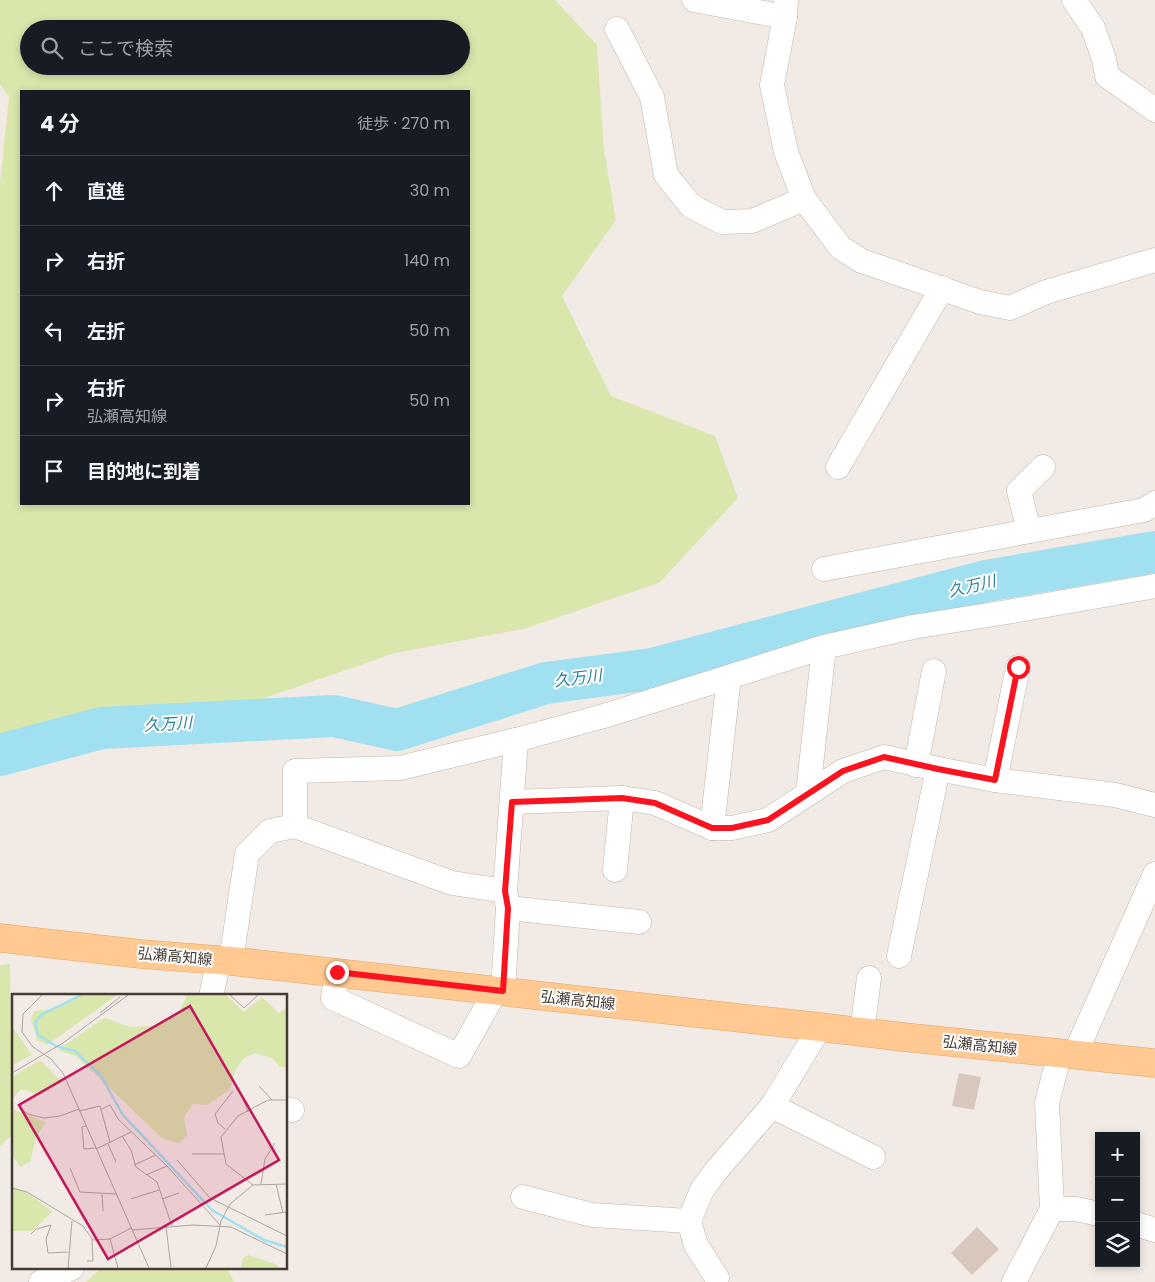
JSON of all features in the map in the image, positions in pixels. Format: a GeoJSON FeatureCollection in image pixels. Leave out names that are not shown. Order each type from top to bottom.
{"type":"FeatureCollection","features":[{"type":"Feature","properties":{"kind":"main road","name":"弘瀬高知線"},"geometry":{"type":"LineString","coordinates":[[0,938],[141,954],[225,960],[337,972],[903,1037],[1155,1063]]}},
{"type":"Feature","properties":{"kind":"street"},"geometry":{"type":"LineString","coordinates":[[694,0],[785,8],[772,85],[786,152],[804,199],[841,248],[862,261],[980,302],[1010,308],[1046,292],[1155,260]]}},
{"type":"Feature","properties":{"kind":"street"},"geometry":{"type":"LineString","coordinates":[[1074,0],[1093,28],[1104,58],[1107,76],[1155,110]]}},
{"type":"Feature","properties":{"kind":"street"},"geometry":{"type":"LineString","coordinates":[[617,29],[652,97],[666,175],[691,206],[722,222],[752,221],[804,199]]}},
{"type":"Feature","properties":{"kind":"street"},"geometry":{"type":"LineString","coordinates":[[838,467],[942,288]]}},
{"type":"Feature","properties":{"kind":"street"},"geometry":{"type":"LineString","coordinates":[[1029,531],[1019,491],[1043,467]]}},
{"type":"Feature","properties":{"kind":"street"},"geometry":{"type":"LineString","coordinates":[[824,569],[1144,510],[1155,503]]}},
{"type":"Feature","properties":{"kind":"street"},"geometry":{"type":"LineString","coordinates":[[295,826],[295,771],[400,768],[516,740],[604,716],[824,647],[913,627],[1155,586]]}},
{"type":"Feature","properties":{"kind":"street"},"geometry":{"type":"LineString","coordinates":[[808,793],[824,647]]}},
{"type":"Feature","properties":{"kind":"street"},"geometry":{"type":"LineString","coordinates":[[995,780],[1018,667]]}},
{"type":"Feature","properties":{"kind":"street"},"geometry":{"type":"LineString","coordinates":[[899,956],[927,767],[934,672]]}},
{"type":"Feature","properties":{"kind":"street"},"geometry":{"type":"LineString","coordinates":[[712,828],[729,677]]}},
{"type":"Feature","properties":{"kind":"street"},"geometry":{"type":"LineString","coordinates":[[337,972],[333,998],[459,1056],[500,991],[516,740]]}},
{"type":"Feature","properties":{"kind":"street"},"geometry":{"type":"LineString","coordinates":[[512,802],[622,798],[655,803],[712,828],[732,828],[768,820],[843,771],[884,757],[995,780],[1115,795],[1155,806]]}},
{"type":"Feature","properties":{"kind":"street"},"geometry":{"type":"LineString","coordinates":[[615,870],[622,798]]}},
{"type":"Feature","properties":{"kind":"street"},"geometry":{"type":"LineString","coordinates":[[212,994],[225,960],[247,854],[270,831],[295,826],[452,883],[506,900],[639,922]]}},
{"type":"Feature","properties":{"kind":"street"},"geometry":{"type":"LineString","coordinates":[[1014,1282],[1052,1209],[1047,1103],[1068,1053],[1155,874]]}},
{"type":"Feature","properties":{"kind":"street"},"geometry":{"type":"LineString","coordinates":[[862,1032],[869,978]]}},
{"type":"Feature","properties":{"kind":"street"},"geometry":{"type":"LineString","coordinates":[[717,1278],[696,1245],[689,1221],[702,1190],[715,1172],[772,1106],[820,1027]]}},
{"type":"Feature","properties":{"kind":"street"},"geometry":{"type":"LineString","coordinates":[[772,1106],[873,1157]]}},
{"type":"Feature","properties":{"kind":"street"},"geometry":{"type":"LineString","coordinates":[[523,1197],[592,1215],[689,1221]]}},
{"type":"Feature","properties":{"kind":"street"},"geometry":{"type":"LineString","coordinates":[[1052,1209],[1095,1213]]}},
{"type":"Feature","properties":{"kind":"street"},"geometry":{"type":"LineString","coordinates":[[1140,1225],[1155,1230]]}},
{"type":"Feature","properties":{"kind":"street"},"geometry":{"type":"LineString","coordinates":[[41,1282],[68,1270]]}},
{"type":"Feature","properties":{"kind":"green space"},"geometry":{"type":"Polygon","coordinates":[[[0,0],[555,0],[597,45],[604,150],[616,220],[562,296],[611,396],[715,436],[738,498],[659,583],[523,629],[395,653],[172,730],[85,745],[0,776],[0,183],[9,97],[0,84],[0,0]]]}},
{"type":"Feature","properties":{"kind":"green space"},"geometry":{"type":"Polygon","coordinates":[[[10,964],[12,1135],[0,1146],[0,965],[10,964]]]}},
{"type":"Feature","properties":{"kind":"green space"},"geometry":{"type":"Polygon","coordinates":[[[99,1270],[228,1270],[234,1282],[86,1282],[99,1270]]]}},
{"type":"Feature","properties":{"kind":"building"},"geometry":{"type":"Polygon","coordinates":[[[959,1073],[981,1077],[974,1110],[952,1106],[959,1073]]]}},
{"type":"Feature","properties":{"kind":"building"},"geometry":{"type":"Polygon","coordinates":[[[977,1227],[999,1249],[972,1275],[951,1253],[977,1227]]]}},
{"type":"Feature","properties":{"kind":"waterway","name":"久万川"},"geometry":{"type":"LineString","coordinates":[[0,755],[102,728],[334,716],[397,730],[546,683],[652,669],[986,581],[1155,552]]}},
{"type":"Feature","properties":{"kind":"route"},"geometry":{"type":"LineString","coordinates":[[337,972],[503,991],[508,908],[505,891],[512,802],[622,798],[655,803],[712,828],[732,828],[768,820],[843,771],[884,757],[995,780],[1018,667]]}}]}
